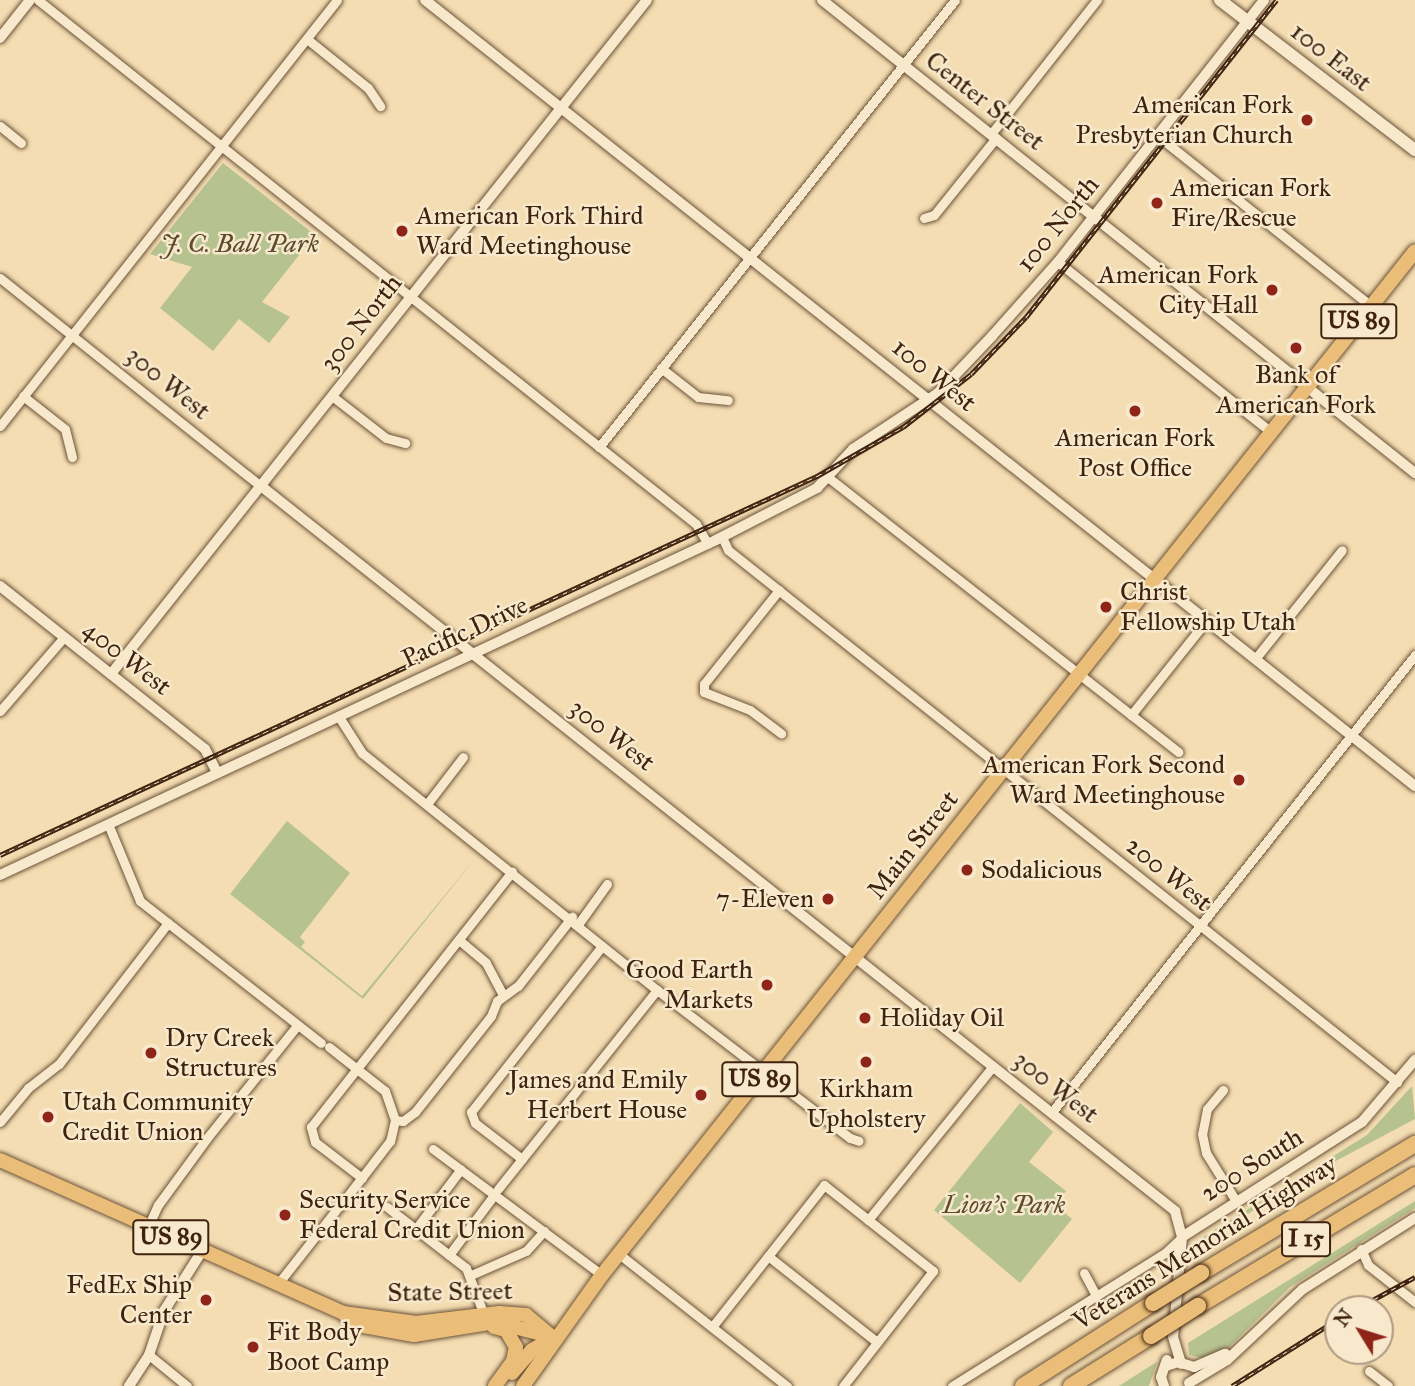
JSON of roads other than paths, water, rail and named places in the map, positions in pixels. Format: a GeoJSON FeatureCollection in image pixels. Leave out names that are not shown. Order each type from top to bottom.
{"type":"FeatureCollection","features":[{"type":"Feature","properties":{"kind":"highway","name":"Veterans Memorial Highway"},"geometry":{"type":"LineString","coordinates":[[1023,1386],[1201,1273],[1415,1144]]}},
{"type":"Feature","properties":{"kind":"highway","name":"Veterans Memorial Highway"},"geometry":{"type":"LineString","coordinates":[[1071,1386],[1415,1175]]}},
{"type":"Feature","properties":{"kind":"main road","name":"100 East"},"geometry":{"type":"LineString","coordinates":[[1220,0],[1415,150]]}},
{"type":"Feature","properties":{"kind":"main road","name":"Main Street"},"geometry":{"type":"LineString","coordinates":[[523,1386],[553,1338],[602,1275],[1415,251]]}},
{"type":"Feature","properties":{"kind":"main road","name":"State Street"},"geometry":{"type":"LineString","coordinates":[[0,1160],[343,1313],[369,1328],[426,1335],[483,1321],[526,1315],[553,1338]]}},
{"type":"Feature","properties":{"kind":"main road","name":"State Street"},"geometry":{"type":"LineString","coordinates":[[343,1313],[416,1323],[483,1321],[506,1330],[514,1341],[513,1361],[495,1386]]}},
{"type":"Feature","properties":{"kind":"main road","name":"Main Street"},"geometry":{"type":"LineString","coordinates":[[501,1386],[532,1350],[553,1338]]}},
{"type":"Feature","properties":{"kind":"street"},"geometry":{"type":"LineString","coordinates":[[0,38],[30,0]]}},
{"type":"Feature","properties":{"kind":"street"},"geometry":{"type":"LineString","coordinates":[[38,0],[696,524],[708,544]]}},
{"type":"Feature","properties":{"kind":"street"},"geometry":{"type":"LineString","coordinates":[[0,426],[337,0]]}},
{"type":"Feature","properties":{"kind":"street","name":"100 West"},"geometry":{"type":"LineString","coordinates":[[425,0],[1415,786]]}},
{"type":"Feature","properties":{"kind":"street","name":"300 North"},"geometry":{"type":"LineString","coordinates":[[111,674],[647,0]]}},
{"type":"Feature","properties":{"kind":"street","name":"Center Street"},"geometry":{"type":"LineString","coordinates":[[822,0],[1415,473]]}},
{"type":"Feature","properties":{"kind":"street"},"geometry":{"type":"LineString","coordinates":[[599,447],[955,0]]}},
{"type":"Feature","properties":{"kind":"street"},"geometry":{"type":"LineString","coordinates":[[924,218],[934,215],[1097,0]]}},
{"type":"Feature","properties":{"kind":"street","name":"100 North"},"geometry":{"type":"LineString","coordinates":[[928,400],[1058,262],[1264,0]]}},
{"type":"Feature","properties":{"kind":"street"},"geometry":{"type":"LineString","coordinates":[[307,39],[369,88],[380,106]]}},
{"type":"Feature","properties":{"kind":"street"},"geometry":{"type":"LineString","coordinates":[[0,126],[21,143]]}},
{"type":"Feature","properties":{"kind":"street"},"geometry":{"type":"LineString","coordinates":[[1158,136],[1371,306]]}},
{"type":"Feature","properties":{"kind":"street"},"geometry":{"type":"LineString","coordinates":[[1058,262],[1271,432]]}},
{"type":"Feature","properties":{"kind":"street","name":"300 West"},"geometry":{"type":"LineString","coordinates":[[0,278],[1175,1211],[1182,1237]]}},
{"type":"Feature","properties":{"kind":"street"},"geometry":{"type":"LineString","coordinates":[[661,368],[698,397],[728,400]]}},
{"type":"Feature","properties":{"kind":"street"},"geometry":{"type":"LineString","coordinates":[[23,396],[65,429],[72,457]]}},
{"type":"Feature","properties":{"kind":"street"},"geometry":{"type":"LineString","coordinates":[[332,396],[386,438],[405,443]]}},
{"type":"Feature","properties":{"kind":"street","name":"Pacific Drive"},"geometry":{"type":"LineString","coordinates":[[0,875],[708,544],[807,494],[828,478],[853,449],[928,400]]}},
{"type":"Feature","properties":{"kind":"street"},"geometry":{"type":"LineString","coordinates":[[828,478],[1179,752]]}},
{"type":"Feature","properties":{"kind":"street","name":"200 West"},"geometry":{"type":"LineString","coordinates":[[722,537],[728,550],[1397,1082]]}},
{"type":"Feature","properties":{"kind":"street"},"geometry":{"type":"LineString","coordinates":[[1255,659],[1342,550]]}},
{"type":"Feature","properties":{"kind":"street","name":"400 West"},"geometry":{"type":"LineString","coordinates":[[0,586],[205,750],[217,773]]}},
{"type":"Feature","properties":{"kind":"street"},"geometry":{"type":"LineString","coordinates":[[779,590],[707,676],[704,692],[750,710],[781,733]]}},
{"type":"Feature","properties":{"kind":"street"},"geometry":{"type":"LineString","coordinates":[[1131,715],[1206,621]]}},
{"type":"Feature","properties":{"kind":"street"},"geometry":{"type":"LineString","coordinates":[[0,711],[64,637]]}},
{"type":"Feature","properties":{"kind":"street"},"geometry":{"type":"LineString","coordinates":[[1052,1112],[1415,655]]}},
{"type":"Feature","properties":{"kind":"street"},"geometry":{"type":"LineString","coordinates":[[339,717],[354,745],[575,920],[602,946],[657,990],[766,1070],[849,1139],[859,1141]]}},
{"type":"Feature","properties":{"kind":"street"},"geometry":{"type":"LineString","coordinates":[[427,804],[463,757]]}},
{"type":"Feature","properties":{"kind":"street"},"geometry":{"type":"LineString","coordinates":[[108,824],[141,901],[296,1027],[357,1067],[385,1091],[395,1120],[390,1141],[277,1285]]}},
{"type":"Feature","properties":{"kind":"street"},"geometry":{"type":"LineString","coordinates":[[362,1178],[315,1142],[309,1133],[357,1067],[512,872]]}},
{"type":"Feature","properties":{"kind":"street"},"geometry":{"type":"LineString","coordinates":[[395,1120],[403,1121],[415,1112],[503,995],[518,986],[607,884]]}},
{"type":"Feature","properties":{"kind":"street"},"geometry":{"type":"LineString","coordinates":[[0,1122],[29,1087],[59,1064],[168,923]]}},
{"type":"Feature","properties":{"kind":"street"},"geometry":{"type":"LineString","coordinates":[[459,940],[486,962],[503,995]]}},
{"type":"Feature","properties":{"kind":"street"},"geometry":{"type":"LineString","coordinates":[[522,1159],[470,1116],[602,946]]}},
{"type":"Feature","properties":{"kind":"street"},"geometry":{"type":"LineString","coordinates":[[449,1255],[657,990]]}},
{"type":"Feature","properties":{"kind":"street"},"geometry":{"type":"LineString","coordinates":[[148,1227],[158,1205],[207,1138],[296,1027]]}},
{"type":"Feature","properties":{"kind":"street","name":"200 South"},"geometry":{"type":"LineString","coordinates":[[1182,1237],[1362,1122],[1415,1060]]}},
{"type":"Feature","properties":{"kind":"street"},"geometry":{"type":"LineString","coordinates":[[868,1220],[993,1066]]}},
{"type":"Feature","properties":{"kind":"street"},"geometry":{"type":"LineString","coordinates":[[1223,1090],[1207,1109],[1202,1135],[1206,1153],[1236,1202]]}},
{"type":"Feature","properties":{"kind":"street"},"geometry":{"type":"LineString","coordinates":[[433,1149],[496,1192],[602,1275]]}},
{"type":"Feature","properties":{"kind":"street"},"geometry":{"type":"LineString","coordinates":[[415,1230],[461,1169]]}},
{"type":"Feature","properties":{"kind":"street"},"geometry":{"type":"LineString","coordinates":[[712,1327],[824,1185],[933,1271],[842,1386]]}},
{"type":"Feature","properties":{"kind":"street"},"geometry":{"type":"LineString","coordinates":[[387,1208],[471,1275],[483,1321]]}},
{"type":"Feature","properties":{"kind":"street"},"geometry":{"type":"LineString","coordinates":[[1173,1337],[1188,1385],[1220,1365],[1303,1289],[1363,1254],[1415,1218]]}},
{"type":"Feature","properties":{"kind":"street"},"geometry":{"type":"LineString","coordinates":[[471,1275],[526,1251],[544,1231]]}},
{"type":"Feature","properties":{"kind":"street"},"geometry":{"type":"LineString","coordinates":[[952,1386],[1096,1296],[1182,1237]]}},
{"type":"Feature","properties":{"kind":"street"},"geometry":{"type":"LineString","coordinates":[[1161,1384],[1173,1337],[1182,1237]]}},
{"type":"Feature","properties":{"kind":"street"},"geometry":{"type":"LineString","coordinates":[[129,1386],[149,1355],[164,1311],[202,1251]]}},
{"type":"Feature","properties":{"kind":"street"},"geometry":{"type":"LineString","coordinates":[[619,1254],[787,1386]]}},
{"type":"Feature","properties":{"kind":"street"},"geometry":{"type":"LineString","coordinates":[[1363,1254],[1415,1294]]}},
{"type":"Feature","properties":{"kind":"street"},"geometry":{"type":"LineString","coordinates":[[1363,1254],[1415,1302]]}},
{"type":"Feature","properties":{"kind":"street"},"geometry":{"type":"LineString","coordinates":[[768,1256],[877,1342]]}},
{"type":"Feature","properties":{"kind":"street"},"geometry":{"type":"LineString","coordinates":[[1084,1273],[1096,1296]]}},
{"type":"Feature","properties":{"kind":"street"},"geometry":{"type":"LineString","coordinates":[[1166,1366],[1203,1365],[1234,1350]]}},
{"type":"Feature","properties":{"kind":"street"},"geometry":{"type":"LineString","coordinates":[[149,1355],[187,1386]]}},
{"type":"Feature","properties":{"kind":"street"},"geometry":{"type":"LineString","coordinates":[[1370,1371],[1388,1386]]}},
{"type":"Feature","properties":{"kind":"railway"},"geometry":{"type":"LineString","coordinates":[[0,855],[817,476],[903,427],[971,374],[1026,317],[1276,0]]}},
{"type":"Feature","properties":{"kind":"railway"},"geometry":{"type":"LineString","coordinates":[[1382,1295],[1415,1277]]}},
{"type":"Feature","properties":{"kind":"railway"},"geometry":{"type":"LineString","coordinates":[[1232,1386],[1324,1328]]}},
{"type":"Feature","properties":{"kind":"place","name":"American Fork Presbyterian Church"},"geometry":{"type":"Point","coordinates":[1307,120]}},
{"type":"Feature","properties":{"kind":"place","name":"American Fork Fire/Rescue"},"geometry":{"type":"Point","coordinates":[1157,203]}},
{"type":"Feature","properties":{"kind":"place","name":"American Fork Third Ward Meetinghouse"},"geometry":{"type":"Point","coordinates":[402,231]}},
{"type":"Feature","properties":{"kind":"place","name":"American Fork City Hall"},"geometry":{"type":"Point","coordinates":[1272,290]}},
{"type":"Feature","properties":{"kind":"place","name":"Bank of American Fork"},"geometry":{"type":"Point","coordinates":[1296,348]}},
{"type":"Feature","properties":{"kind":"place","name":"American Fork Post Office"},"geometry":{"type":"Point","coordinates":[1135,411]}},
{"type":"Feature","properties":{"kind":"place","name":"Christ Fellowship Utah"},"geometry":{"type":"Point","coordinates":[1106,607]}},
{"type":"Feature","properties":{"kind":"place","name":"American Fork Second Ward Meetinghouse"},"geometry":{"type":"Point","coordinates":[1239,780]}},
{"type":"Feature","properties":{"kind":"place","name":"Sodalicious"},"geometry":{"type":"Point","coordinates":[967,870]}},
{"type":"Feature","properties":{"kind":"place","name":"7-Eleven"},"geometry":{"type":"Point","coordinates":[828,899]}},
{"type":"Feature","properties":{"kind":"place","name":"Good Earth Markets"},"geometry":{"type":"Point","coordinates":[767,985]}},
{"type":"Feature","properties":{"kind":"place","name":"Holiday Oil"},"geometry":{"type":"Point","coordinates":[865,1018]}},
{"type":"Feature","properties":{"kind":"place","name":"Dry Creek Structures"},"geometry":{"type":"Point","coordinates":[151,1053]}},
{"type":"Feature","properties":{"kind":"place","name":"Kirkham Upholstery"},"geometry":{"type":"Point","coordinates":[866,1062]}},
{"type":"Feature","properties":{"kind":"place","name":"James and Emily Herbert House"},"geometry":{"type":"Point","coordinates":[701,1095]}},
{"type":"Feature","properties":{"kind":"place","name":"Utah Community Credit Union"},"geometry":{"type":"Point","coordinates":[48,1117]}},
{"type":"Feature","properties":{"kind":"place","name":"Security Service Federal Credit Union"},"geometry":{"type":"Point","coordinates":[285,1215]}},
{"type":"Feature","properties":{"kind":"place","name":"FedEx Ship Center"},"geometry":{"type":"Point","coordinates":[206,1300]}},
{"type":"Feature","properties":{"kind":"place","name":"Fit Body Boot Camp"},"geometry":{"type":"Point","coordinates":[253,1347]}},
{"type":"Feature","properties":{"kind":"park label","name":"J. C. Ball Park"},"geometry":{"type":"Point","coordinates":[240,244]}},
{"type":"Feature","properties":{"kind":"park label","name":"Lion's Park"},"geometry":{"type":"Point","coordinates":[1004,1205]}}]}
